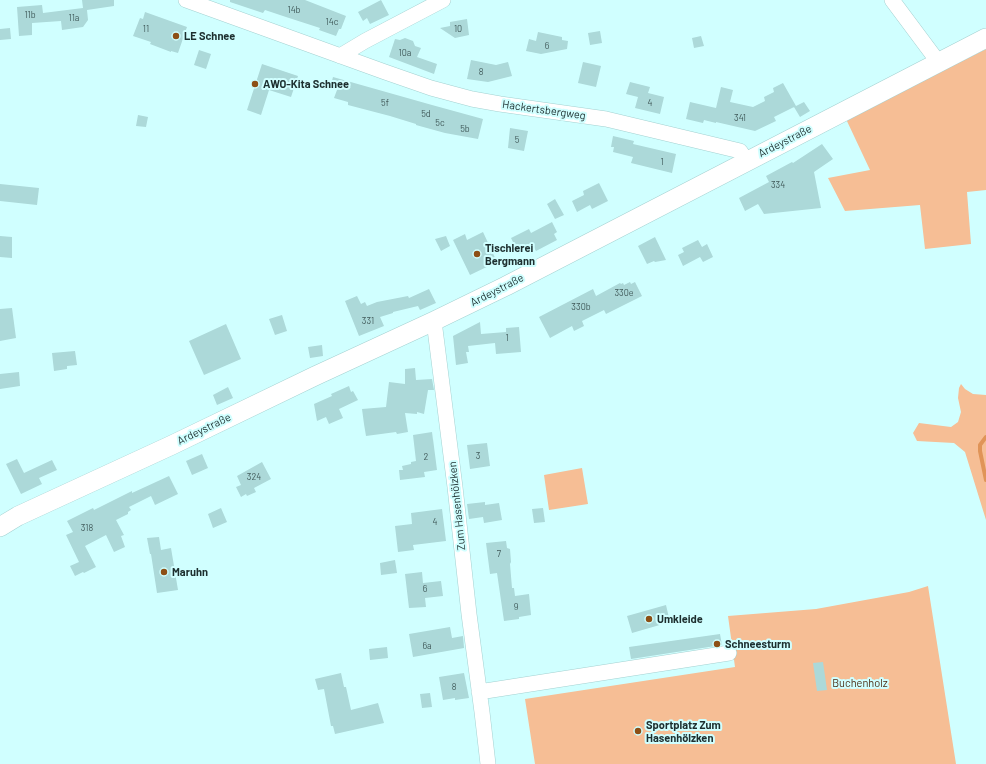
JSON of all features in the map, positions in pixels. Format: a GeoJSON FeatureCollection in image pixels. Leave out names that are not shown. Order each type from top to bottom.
{"type":"FeatureCollection","features":[{"type":"Feature","properties":{"kind":"main road","name":"Ardeystraße"},"geometry":{"type":"LineString","coordinates":[[0,527],[18,516],[172,445],[506,286],[986,38]]}},
{"type":"Feature","properties":{"kind":"street","name":"Hackertsbergweg"},"geometry":{"type":"LineString","coordinates":[[186,0],[431,88],[472,99],[500,104],[606,119],[740,151],[747,161]]}},
{"type":"Feature","properties":{"kind":"street"},"geometry":{"type":"LineString","coordinates":[[340,56],[365,41],[443,0]]}},
{"type":"Feature","properties":{"kind":"street"},"geometry":{"type":"LineString","coordinates":[[892,0],[939,62]]}},
{"type":"Feature","properties":{"kind":"street","name":"Zum Hasenhölzken"},"geometry":{"type":"LineString","coordinates":[[434,321],[488,764]]}},
{"type":"Feature","properties":{"kind":"street"},"geometry":{"type":"LineString","coordinates":[[479,692],[729,653]]}},
{"type":"Feature","properties":{"kind":"green space"},"geometry":{"type":"Polygon","coordinates":[[[986,49],[986,190],[967,192],[971,244],[925,249],[920,205],[845,211],[828,178],[870,170],[846,119],[986,49]]]}},
{"type":"Feature","properties":{"kind":"green space"},"geometry":{"type":"Polygon","coordinates":[[[961,384],[965,389],[973,394],[986,395],[986,520],[965,452],[954,443],[917,441],[913,433],[919,423],[951,427],[958,422],[961,412],[958,398],[961,384]]]}},
{"type":"Feature","properties":{"kind":"green space"},"geometry":{"type":"Polygon","coordinates":[[[582,468],[588,504],[549,510],[544,475],[582,468]]]}},
{"type":"Feature","properties":{"kind":"green space","name":"Buchenholz"},"geometry":{"type":"Polygon","coordinates":[[[928,586],[956,764],[535,764],[525,699],[735,667],[728,616],[816,609],[909,592],[928,586]]]}},
{"type":"Feature","properties":{"kind":"building"},"geometry":{"type":"Polygon","coordinates":[[[82,0],[114,0],[114,6],[87,10],[88,20],[83,27],[62,30],[61,21],[32,23],[32,35],[19,36],[17,7],[42,5],[43,13],[83,8],[82,0]]]}},
{"type":"Feature","properties":{"kind":"building"},"geometry":{"type":"Polygon","coordinates":[[[230,0],[305,0],[346,16],[341,29],[339,29],[336,36],[319,30],[320,28],[265,10],[263,13],[230,2],[230,0]]]}},
{"type":"Feature","properties":{"kind":"building"},"geometry":{"type":"Polygon","coordinates":[[[381,0],[389,15],[370,24],[367,18],[363,21],[358,12],[381,0]]]}},
{"type":"Feature","properties":{"kind":"building"},"geometry":{"type":"Polygon","coordinates":[[[145,12],[187,27],[178,53],[171,52],[150,44],[151,42],[133,36],[140,18],[143,19],[145,12]]]}},
{"type":"Feature","properties":{"kind":"building"},"geometry":{"type":"Polygon","coordinates":[[[467,19],[469,35],[455,38],[440,28],[450,26],[450,22],[467,19]]]}},
{"type":"Feature","properties":{"kind":"building"},"geometry":{"type":"Polygon","coordinates":[[[10,28],[11,39],[0,40],[0,29],[10,28]]]}},
{"type":"Feature","properties":{"kind":"building"},"geometry":{"type":"Polygon","coordinates":[[[600,31],[602,43],[590,45],[588,33],[600,31]]]}},
{"type":"Feature","properties":{"kind":"building"},"geometry":{"type":"Polygon","coordinates":[[[538,32],[562,37],[562,40],[568,41],[567,49],[541,54],[526,51],[529,39],[536,41],[538,32]]]}},
{"type":"Feature","properties":{"kind":"building"},"geometry":{"type":"Polygon","coordinates":[[[701,36],[704,46],[694,48],[692,38],[701,36]]]}},
{"type":"Feature","properties":{"kind":"building"},"geometry":{"type":"Polygon","coordinates":[[[405,38],[413,41],[415,46],[421,48],[417,57],[437,64],[434,74],[389,57],[395,39],[400,40],[405,38]]]}},
{"type":"Feature","properties":{"kind":"building"},"geometry":{"type":"Polygon","coordinates":[[[199,50],[211,54],[206,69],[194,65],[199,50]]]}},
{"type":"Feature","properties":{"kind":"building"},"geometry":{"type":"Polygon","coordinates":[[[471,60],[496,65],[508,62],[512,76],[488,82],[467,79],[471,60]]]}},
{"type":"Feature","properties":{"kind":"building"},"geometry":{"type":"Polygon","coordinates":[[[583,62],[601,66],[596,87],[578,83],[583,62]]]}},
{"type":"Feature","properties":{"kind":"building"},"geometry":{"type":"Polygon","coordinates":[[[262,64],[298,76],[291,97],[269,90],[261,115],[247,110],[262,64]]]}},
{"type":"Feature","properties":{"kind":"building"},"geometry":{"type":"Polygon","coordinates":[[[333,77],[483,119],[478,139],[445,133],[348,105],[348,102],[334,98],[337,90],[330,88],[333,77]]]}},
{"type":"Feature","properties":{"kind":"building"},"geometry":{"type":"Polygon","coordinates":[[[630,82],[650,87],[648,93],[664,97],[660,114],[635,108],[638,97],[626,94],[630,82]]]}},
{"type":"Feature","properties":{"kind":"building"},"geometry":{"type":"Polygon","coordinates":[[[783,83],[796,106],[804,102],[810,111],[800,117],[794,107],[774,117],[776,121],[755,131],[716,122],[704,120],[703,123],[686,119],[690,102],[716,108],[721,87],[733,90],[730,102],[753,107],[765,101],[764,97],[774,92],[773,88],[783,83]]]}},
{"type":"Feature","properties":{"kind":"building"},"geometry":{"type":"Polygon","coordinates":[[[138,115],[148,117],[146,127],[136,126],[138,115]]]}},
{"type":"Feature","properties":{"kind":"building"},"geometry":{"type":"Polygon","coordinates":[[[510,128],[528,131],[524,151],[508,148],[510,128]]]}},
{"type":"Feature","properties":{"kind":"building"},"geometry":{"type":"Polygon","coordinates":[[[613,136],[634,141],[633,144],[676,154],[672,173],[631,163],[633,157],[613,152],[614,147],[611,147],[613,136]]]}},
{"type":"Feature","properties":{"kind":"building"},"geometry":{"type":"Polygon","coordinates":[[[822,144],[833,159],[814,172],[821,208],[764,214],[758,204],[745,211],[739,198],[769,182],[766,176],[792,162],[793,163],[822,144]]]}},
{"type":"Feature","properties":{"kind":"building"},"geometry":{"type":"Polygon","coordinates":[[[599,183],[608,201],[592,209],[590,205],[577,212],[572,201],[584,195],[583,191],[599,183]]]}},
{"type":"Feature","properties":{"kind":"building"},"geometry":{"type":"Polygon","coordinates":[[[0,184],[39,188],[37,205],[0,201],[0,184]]]}},
{"type":"Feature","properties":{"kind":"building"},"geometry":{"type":"Polygon","coordinates":[[[555,199],[564,215],[555,219],[547,204],[555,199]]]}},
{"type":"Feature","properties":{"kind":"building"},"geometry":{"type":"Polygon","coordinates":[[[552,222],[557,232],[554,234],[557,240],[536,251],[533,246],[519,254],[511,238],[529,229],[531,233],[552,222]]]}},
{"type":"Feature","properties":{"kind":"building","name":"Tischlerei Bergmann"},"geometry":{"type":"Polygon","coordinates":[[[483,232],[497,262],[470,275],[453,240],[465,234],[467,240],[483,232]]]}},
{"type":"Feature","properties":{"kind":"building"},"geometry":{"type":"Polygon","coordinates":[[[0,236],[12,237],[12,258],[0,257],[0,236]]]}},
{"type":"Feature","properties":{"kind":"building"},"geometry":{"type":"Polygon","coordinates":[[[446,236],[450,246],[441,251],[435,239],[446,236]]]}},
{"type":"Feature","properties":{"kind":"building"},"geometry":{"type":"Polygon","coordinates":[[[655,237],[666,260],[654,261],[647,264],[638,246],[655,237]]]}},
{"type":"Feature","properties":{"kind":"building"},"geometry":{"type":"Polygon","coordinates":[[[698,240],[702,247],[707,244],[713,257],[703,262],[700,257],[683,266],[678,255],[684,252],[682,248],[698,240]]]}},
{"type":"Feature","properties":{"kind":"building"},"geometry":{"type":"Polygon","coordinates":[[[630,282],[631,284],[635,282],[642,296],[606,314],[604,310],[582,321],[584,326],[574,331],[572,326],[550,338],[539,317],[593,289],[596,296],[620,283],[623,283],[624,285],[630,282]]]}},
{"type":"Feature","properties":{"kind":"building"},"geometry":{"type":"Polygon","coordinates":[[[429,289],[436,303],[420,310],[418,306],[380,317],[384,326],[359,336],[345,301],[357,296],[361,304],[365,302],[367,306],[377,302],[408,296],[409,298],[429,289]]]}},
{"type":"Feature","properties":{"kind":"building"},"geometry":{"type":"Polygon","coordinates":[[[12,308],[16,338],[0,341],[0,309],[12,308]]]}},
{"type":"Feature","properties":{"kind":"building"},"geometry":{"type":"Polygon","coordinates":[[[282,315],[287,331],[275,335],[269,319],[282,315]]]}},
{"type":"Feature","properties":{"kind":"building"},"geometry":{"type":"Polygon","coordinates":[[[480,322],[481,334],[506,332],[506,328],[519,327],[521,352],[496,354],[495,343],[468,346],[469,352],[466,352],[468,363],[456,365],[453,336],[480,322]]]}},
{"type":"Feature","properties":{"kind":"building"},"geometry":{"type":"Polygon","coordinates":[[[226,324],[241,359],[204,375],[189,341],[226,324]]]}},
{"type":"Feature","properties":{"kind":"building"},"geometry":{"type":"Polygon","coordinates":[[[322,345],[323,356],[310,358],[308,347],[322,345]]]}},
{"type":"Feature","properties":{"kind":"building"},"geometry":{"type":"Polygon","coordinates":[[[75,351],[77,365],[67,366],[67,369],[54,371],[52,353],[75,351]]]}},
{"type":"Feature","properties":{"kind":"building"},"geometry":{"type":"Polygon","coordinates":[[[415,368],[416,380],[432,379],[434,390],[428,390],[424,414],[417,412],[417,414],[405,413],[408,432],[366,436],[362,409],[386,407],[389,382],[405,384],[405,369],[415,368]]]}},
{"type":"Feature","properties":{"kind":"building"},"geometry":{"type":"Polygon","coordinates":[[[19,372],[20,386],[0,389],[0,374],[19,372]]]}},
{"type":"Feature","properties":{"kind":"building"},"geometry":{"type":"Polygon","coordinates":[[[349,386],[351,392],[353,391],[358,400],[339,409],[343,418],[329,424],[326,417],[317,421],[314,404],[349,386]]]}},
{"type":"Feature","properties":{"kind":"building"},"geometry":{"type":"Polygon","coordinates":[[[228,387],[233,398],[217,405],[213,395],[228,387]]]}},
{"type":"Feature","properties":{"kind":"building"},"geometry":{"type":"Polygon","coordinates":[[[432,432],[437,470],[424,472],[425,477],[400,480],[399,470],[403,470],[402,466],[416,461],[413,435],[432,432]]]}},
{"type":"Feature","properties":{"kind":"building"},"geometry":{"type":"Polygon","coordinates":[[[487,443],[490,466],[470,469],[467,445],[487,443]]]}},
{"type":"Feature","properties":{"kind":"building"},"geometry":{"type":"Polygon","coordinates":[[[202,454],[208,468],[192,475],[186,461],[202,454]]]}},
{"type":"Feature","properties":{"kind":"building"},"geometry":{"type":"Polygon","coordinates":[[[17,459],[24,473],[52,460],[57,470],[39,478],[42,484],[21,494],[6,464],[17,459]]]}},
{"type":"Feature","properties":{"kind":"building"},"geometry":{"type":"Polygon","coordinates":[[[262,462],[271,479],[254,488],[256,492],[247,496],[246,494],[241,497],[236,487],[241,485],[237,476],[262,462]]]}},
{"type":"Feature","properties":{"kind":"building"},"geometry":{"type":"Polygon","coordinates":[[[169,476],[178,494],[155,505],[151,496],[129,507],[131,510],[128,514],[116,520],[124,535],[121,536],[125,547],[114,552],[106,535],[85,546],[96,567],[75,576],[70,566],[79,562],[66,535],[73,532],[67,521],[93,508],[94,510],[132,491],[132,493],[169,476]]]}},
{"type":"Feature","properties":{"kind":"building"},"geometry":{"type":"Polygon","coordinates":[[[485,502],[485,505],[499,503],[502,520],[484,523],[483,517],[469,519],[467,504],[485,502]]]}},
{"type":"Feature","properties":{"kind":"building"},"geometry":{"type":"Polygon","coordinates":[[[221,508],[227,522],[213,528],[208,514],[221,508]]]}},
{"type":"Feature","properties":{"kind":"building"},"geometry":{"type":"Polygon","coordinates":[[[543,508],[545,522],[534,523],[532,509],[543,508]]]}},
{"type":"Feature","properties":{"kind":"building"},"geometry":{"type":"Polygon","coordinates":[[[442,509],[446,541],[413,545],[414,550],[398,552],[395,526],[412,524],[411,513],[442,509]]]}},
{"type":"Feature","properties":{"kind":"building","name":"Maruhn"},"geometry":{"type":"Polygon","coordinates":[[[159,537],[161,550],[171,548],[178,590],[157,593],[147,538],[159,537]]]}},
{"type":"Feature","properties":{"kind":"building"},"geometry":{"type":"Polygon","coordinates":[[[506,541],[507,548],[510,549],[512,588],[514,588],[515,596],[529,594],[531,615],[519,617],[519,619],[504,621],[497,573],[490,574],[486,543],[506,541]]]}},
{"type":"Feature","properties":{"kind":"building"},"geometry":{"type":"Polygon","coordinates":[[[395,560],[397,573],[381,575],[380,563],[395,560]]]}},
{"type":"Feature","properties":{"kind":"building"},"geometry":{"type":"Polygon","coordinates":[[[422,572],[423,583],[441,581],[443,596],[425,598],[426,607],[409,608],[405,574],[422,572]]]}},
{"type":"Feature","properties":{"kind":"building","name":"Umkleide"},"geometry":{"type":"Polygon","coordinates":[[[666,605],[670,622],[632,633],[627,616],[666,605]]]}},
{"type":"Feature","properties":{"kind":"building"},"geometry":{"type":"Polygon","coordinates":[[[450,627],[452,638],[463,636],[464,648],[413,657],[409,634],[450,627]]]}},
{"type":"Feature","properties":{"kind":"building"},"geometry":{"type":"Polygon","coordinates":[[[720,634],[722,645],[631,659],[629,647],[720,634]]]}},
{"type":"Feature","properties":{"kind":"building"},"geometry":{"type":"Polygon","coordinates":[[[387,647],[388,658],[370,660],[369,649],[387,647]]]}},
{"type":"Feature","properties":{"kind":"building"},"geometry":{"type":"Polygon","coordinates":[[[823,662],[827,690],[817,691],[813,663],[823,662]]]}},
{"type":"Feature","properties":{"kind":"building"},"geometry":{"type":"Polygon","coordinates":[[[341,673],[351,710],[378,703],[384,723],[335,734],[333,726],[331,726],[324,689],[318,690],[315,679],[341,673]]]}},
{"type":"Feature","properties":{"kind":"building"},"geometry":{"type":"Polygon","coordinates":[[[464,673],[469,698],[443,700],[439,677],[464,673]]]}},
{"type":"Feature","properties":{"kind":"building"},"geometry":{"type":"Polygon","coordinates":[[[430,693],[432,707],[422,708],[420,694],[430,693]]]}},
{"type":"Feature","properties":{"kind":"waterway"},"geometry":{"type":"LineString","coordinates":[[986,437],[980,445],[986,480]]}},
{"type":"Feature","properties":{"kind":"place","name":"LE Schnee"},"geometry":{"type":"Point","coordinates":[176,36]}},
{"type":"Feature","properties":{"kind":"place","name":"AWO-Kita Schnee"},"geometry":{"type":"Point","coordinates":[255,84]}},
{"type":"Feature","properties":{"kind":"place","name":"Tischlerei Bergmann"},"geometry":{"type":"Point","coordinates":[477,254]}},
{"type":"Feature","properties":{"kind":"place","name":"Maruhn"},"geometry":{"type":"Point","coordinates":[164,572]}},
{"type":"Feature","properties":{"kind":"place","name":"Umkleide"},"geometry":{"type":"Point","coordinates":[649,619]}},
{"type":"Feature","properties":{"kind":"place","name":"Schneesturm"},"geometry":{"type":"Point","coordinates":[717,644]}},
{"type":"Feature","properties":{"kind":"place","name":"Sportplatz Zum Hasenhölzken"},"geometry":{"type":"Point","coordinates":[638,731]}}]}
